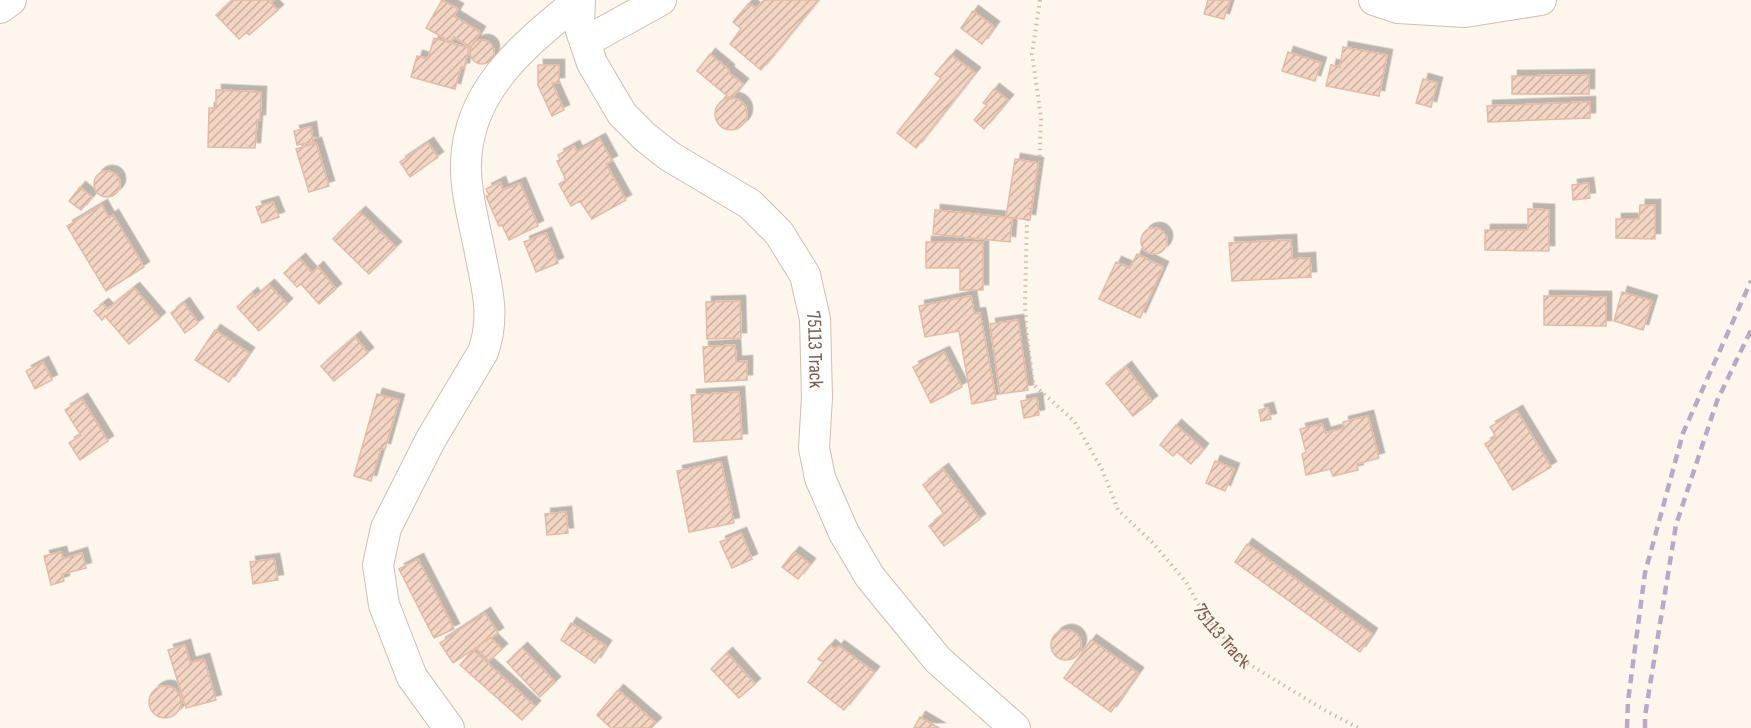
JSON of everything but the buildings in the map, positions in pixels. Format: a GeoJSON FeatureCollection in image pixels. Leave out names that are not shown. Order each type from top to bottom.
{"type":"FeatureCollection","features":[{"type":"Feature","properties":{"kind":"street"},"geometry":{"type":"LineString","coordinates":[[0,8],[11,0]]}},
{"type":"Feature","properties":{"kind":"street"},"geometry":{"type":"LineString","coordinates":[[449,728],[412,677],[384,605],[378,565],[386,528],[431,439],[483,352],[489,337],[491,307],[471,205],[466,164],[469,138],[477,109],[493,81],[536,36],[580,0]]}},
{"type":"Feature","properties":{"kind":"street","name":"75113 Track"},"geometry":{"type":"LineString","coordinates":[[580,0],[579,25],[592,63],[622,114],[669,156],[750,204],[779,233],[805,275],[815,319],[814,448],[820,478],[844,532],[870,576],[938,660],[1015,728]]}},
{"type":"Feature","properties":{"kind":"street"},"geometry":{"type":"LineString","coordinates":[[585,42],[662,0]]}},
{"type":"Feature","properties":{"kind":"street"},"geometry":{"type":"LineString","coordinates":[[1374,0],[1398,8],[1465,12],[1542,0]]}},
{"type":"Feature","properties":{"kind":"path","name":"75113 Track"},"geometry":{"type":"LineString","coordinates":[[1040,0],[1032,54],[1041,118],[1039,172],[1028,221],[1025,303],[1034,384],[1074,421],[1102,469],[1118,510],[1153,543],[1186,582],[1205,616],[1244,661],[1326,711],[1359,728]]}},
{"type":"Feature","properties":{"kind":"railway"},"geometry":{"type":"LineString","coordinates":[[1627,728],[1628,701],[1645,573],[1683,433],[1751,281]]}},
{"type":"Feature","properties":{"kind":"railway"},"geometry":{"type":"LineString","coordinates":[[1645,728],[1645,716],[1676,525],[1717,401],[1751,330]]}}]}
